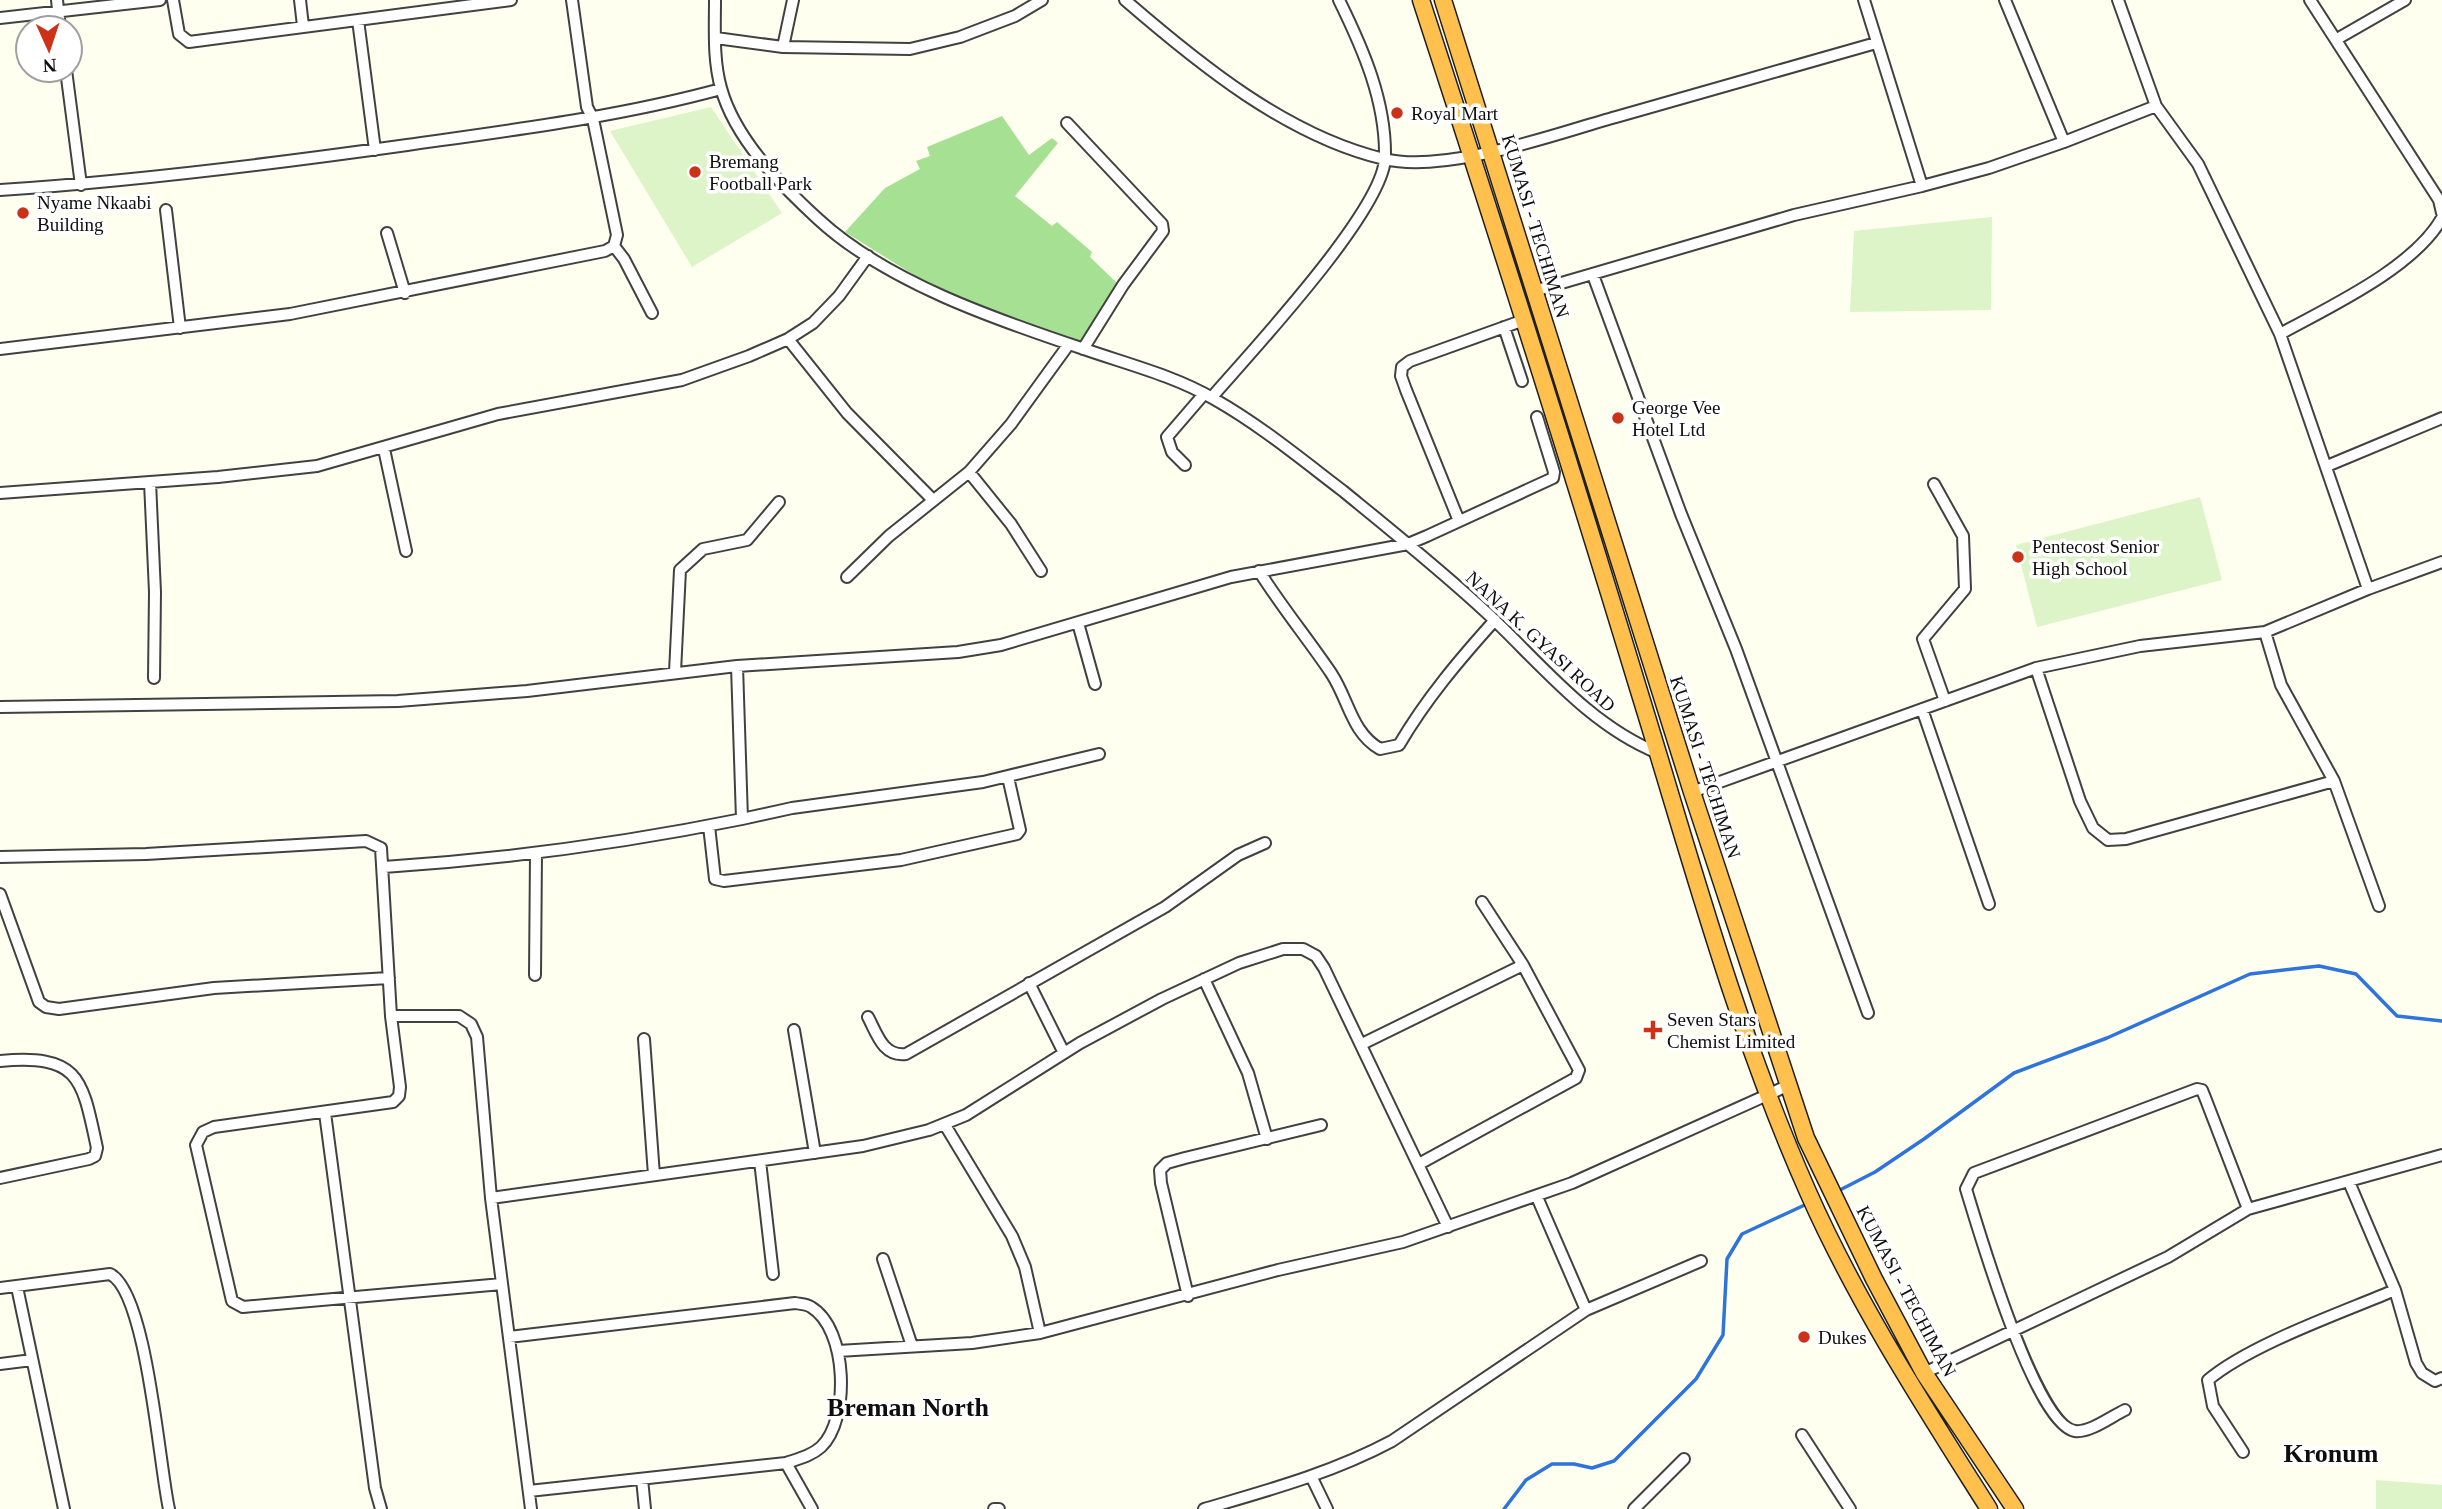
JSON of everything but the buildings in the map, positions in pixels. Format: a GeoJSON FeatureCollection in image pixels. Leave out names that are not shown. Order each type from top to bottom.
{"type":"FeatureCollection","features":[{"type":"Feature","properties":{"kind":"highway"},"geometry":{"type":"LineString","coordinates":[[1422,0],[1658,753],[1692,873],[1768,1093],[1818,1214],[1897,1362],[1989,1509]]}},
{"type":"Feature","properties":{"kind":"highway","name":"KUMASI - TECHIMAN"},"geometry":{"type":"LineString","coordinates":[[1443,0],[1787,1086],[1826,1182],[1924,1373],[2015,1509]]}},
{"type":"Feature","properties":{"kind":"street"},"geometry":{"type":"LineString","coordinates":[[57,0],[58,13]]}},
{"type":"Feature","properties":{"kind":"street"},"geometry":{"type":"LineString","coordinates":[[0,18],[160,0]]}},
{"type":"Feature","properties":{"kind":"street"},"geometry":{"type":"LineString","coordinates":[[173,0],[179,34],[189,42],[511,0]]}},
{"type":"Feature","properties":{"kind":"street"},"geometry":{"type":"LineString","coordinates":[[300,0],[303,26]]}},
{"type":"Feature","properties":{"kind":"street"},"geometry":{"type":"LineString","coordinates":[[401,0],[401,14]]}},
{"type":"Feature","properties":{"kind":"street"},"geometry":{"type":"LineString","coordinates":[[0,349],[290,313],[405,293],[606,251],[614,246],[617,235],[593,119],[587,107],[572,0]]}},
{"type":"Feature","properties":{"kind":"street"},"geometry":{"type":"LineString","coordinates":[[0,190],[81,185],[374,150],[593,119],[721,89],[715,0]]}},
{"type":"Feature","properties":{"kind":"street"},"geometry":{"type":"LineString","coordinates":[[783,47],[793,0]]}},
{"type":"Feature","properties":{"kind":"street"},"geometry":{"type":"LineString","coordinates":[[716,38],[783,47],[910,49],[982,29],[1015,16],[1042,0]]}},
{"type":"Feature","properties":{"kind":"street"},"geometry":{"type":"LineString","coordinates":[[1125,0],[1262,106],[1300,127],[1385,159],[1415,161],[1492,152],[1876,43]]}},
{"type":"Feature","properties":{"kind":"street"},"geometry":{"type":"LineString","coordinates":[[1185,466],[1172,452],[1167,437],[1292,304],[1363,212],[1385,159],[1374,79],[1339,0]]}},
{"type":"Feature","properties":{"kind":"street"},"geometry":{"type":"LineString","coordinates":[[1864,0],[1922,186]]}},
{"type":"Feature","properties":{"kind":"street"},"geometry":{"type":"LineString","coordinates":[[2005,0],[2064,142]]}},
{"type":"Feature","properties":{"kind":"street"},"geometry":{"type":"LineString","coordinates":[[2118,0],[2156,106],[2198,164],[2280,334],[2368,589]]}},
{"type":"Feature","properties":{"kind":"street"},"geometry":{"type":"LineString","coordinates":[[2280,334],[2399,264],[2436,228],[2442,215],[2441,199],[2310,0]]}},
{"type":"Feature","properties":{"kind":"street"},"geometry":{"type":"LineString","coordinates":[[2337,38],[2405,0]]}},
{"type":"Feature","properties":{"kind":"street"},"geometry":{"type":"LineString","coordinates":[[358,20],[374,150]]}},
{"type":"Feature","properties":{"kind":"street"},"geometry":{"type":"LineString","coordinates":[[68,84],[81,185]]}},
{"type":"Feature","properties":{"kind":"street","name":"NANA K. GYASI ROAD"},"geometry":{"type":"LineString","coordinates":[[721,89],[748,140],[783,186],[822,223],[868,256],[963,303],[1208,395],[1290,450],[1408,544],[1495,620],[1611,729],[1658,753]]}},
{"type":"Feature","properties":{"kind":"street"},"geometry":{"type":"LineString","coordinates":[[1534,291],[1794,215],[1922,186],[2064,142],[2156,106]]}},
{"type":"Feature","properties":{"kind":"street"},"geometry":{"type":"LineString","coordinates":[[1067,123],[1162,224],[1163,231],[1123,285],[1083,349]]}},
{"type":"Feature","properties":{"kind":"street"},"geometry":{"type":"LineString","coordinates":[[166,210],[180,328]]}},
{"type":"Feature","properties":{"kind":"street"},"geometry":{"type":"LineString","coordinates":[[387,233],[405,293]]}},
{"type":"Feature","properties":{"kind":"street"},"geometry":{"type":"LineString","coordinates":[[614,246],[624,259],[652,313]]}},
{"type":"Feature","properties":{"kind":"street"},"geometry":{"type":"LineString","coordinates":[[0,494],[317,466],[384,449],[498,414],[682,380],[788,338],[813,323],[839,296],[868,256]]}},
{"type":"Feature","properties":{"kind":"street"},"geometry":{"type":"LineString","coordinates":[[1593,275],[1681,514],[1736,649],[1868,1013]]}},
{"type":"Feature","properties":{"kind":"street"},"geometry":{"type":"LineString","coordinates":[[1459,521],[1404,383],[1402,368],[1410,361],[1524,320]]}},
{"type":"Feature","properties":{"kind":"street"},"geometry":{"type":"LineString","coordinates":[[1504,327],[1522,381]]}},
{"type":"Feature","properties":{"kind":"street"},"geometry":{"type":"LineString","coordinates":[[788,338],[856,422],[933,500]]}},
{"type":"Feature","properties":{"kind":"street"},"geometry":{"type":"LineString","coordinates":[[847,577],[889,536],[969,472],[1011,424],[1069,344]]}},
{"type":"Feature","properties":{"kind":"street"},"geometry":{"type":"LineString","coordinates":[[0,707],[398,701],[527,691],[737,666],[958,652],[1001,645],[1174,591],[1259,571],[1408,544],[1553,478],[1554,472],[1537,417]]}},
{"type":"Feature","properties":{"kind":"street"},"geometry":{"type":"LineString","coordinates":[[2327,466],[2442,418]]}},
{"type":"Feature","properties":{"kind":"street"},"geometry":{"type":"LineString","coordinates":[[384,449],[406,551]]}},
{"type":"Feature","properties":{"kind":"street"},"geometry":{"type":"LineString","coordinates":[[969,472],[1012,524],[1041,571]]}},
{"type":"Feature","properties":{"kind":"street"},"geometry":{"type":"LineString","coordinates":[[150,482],[155,592],[154,678]]}},
{"type":"Feature","properties":{"kind":"street"},"geometry":{"type":"LineString","coordinates":[[1934,484],[1963,536],[1965,589],[1923,639],[1945,701]]}},
{"type":"Feature","properties":{"kind":"street"},"geometry":{"type":"LineString","coordinates":[[675,672],[680,570],[703,549],[747,540],[779,502]]}},
{"type":"Feature","properties":{"kind":"street"},"geometry":{"type":"LineString","coordinates":[[1692,792],[2036,668],[2140,646],[2265,632],[2368,589],[2442,562]]}},
{"type":"Feature","properties":{"kind":"street"},"geometry":{"type":"LineString","coordinates":[[1259,571],[1290,620],[1333,676],[1361,735],[1380,749],[1399,745],[1418,713],[1454,666],[1495,620]]}},
{"type":"Feature","properties":{"kind":"street"},"geometry":{"type":"LineString","coordinates":[[1078,623],[1095,684]]}},
{"type":"Feature","properties":{"kind":"street"},"geometry":{"type":"LineString","coordinates":[[2265,632],[2281,685],[2334,781],[2379,906]]}},
{"type":"Feature","properties":{"kind":"street"},"geometry":{"type":"LineString","coordinates":[[737,666],[743,819]]}},
{"type":"Feature","properties":{"kind":"street"},"geometry":{"type":"LineString","coordinates":[[2036,668],[2080,801],[2093,828],[2108,840],[2126,839],[2334,781]]}},
{"type":"Feature","properties":{"kind":"street"},"geometry":{"type":"LineString","coordinates":[[1922,709],[1989,904]]}},
{"type":"Feature","properties":{"kind":"street"},"geometry":{"type":"LineString","coordinates":[[384,867],[536,853],[1008,777],[1099,754]]}},
{"type":"Feature","properties":{"kind":"street"},"geometry":{"type":"LineString","coordinates":[[709,825],[715,879],[724,881],[901,860],[1017,834],[1020,830],[1008,777]]}},
{"type":"Feature","properties":{"kind":"street"},"geometry":{"type":"LineString","coordinates":[[0,857],[146,854],[366,841],[381,848],[391,1016],[399,1096],[393,1102],[214,1126],[203,1132],[196,1145],[199,1168],[236,1306],[502,1284]]}},
{"type":"Feature","properties":{"kind":"street"},"geometry":{"type":"LineString","coordinates":[[868,1017],[887,1052],[906,1054],[1165,907],[1238,855],[1265,843]]}},
{"type":"Feature","properties":{"kind":"street"},"geometry":{"type":"LineString","coordinates":[[535,975],[536,853]]}},
{"type":"Feature","properties":{"kind":"street"},"geometry":{"type":"LineString","coordinates":[[0,894],[39,1002],[46,1007],[59,1009],[214,988],[389,978]]}},
{"type":"Feature","properties":{"kind":"street"},"geometry":{"type":"LineString","coordinates":[[1419,1164],[1576,1078],[1577,1062],[1523,965],[1482,902]]}},
{"type":"Feature","properties":{"kind":"street"},"geometry":{"type":"LineString","coordinates":[[491,1198],[863,1146],[945,1125],[966,1115],[1064,1053],[1161,999],[1239,963],[1283,949],[1303,949],[1316,956],[1324,968],[1448,1227]]}},
{"type":"Feature","properties":{"kind":"street"},"geometry":{"type":"LineString","coordinates":[[1362,1044],[1523,965]]}},
{"type":"Feature","properties":{"kind":"street"},"geometry":{"type":"LineString","coordinates":[[1204,979],[1244,1064],[1267,1139]]}},
{"type":"Feature","properties":{"kind":"street"},"geometry":{"type":"LineString","coordinates":[[1029,983],[1064,1053]]}},
{"type":"Feature","properties":{"kind":"street"},"geometry":{"type":"LineString","coordinates":[[391,1016],[459,1016],[471,1024],[477,1037],[491,1198],[531,1509]]}},
{"type":"Feature","properties":{"kind":"street"},"geometry":{"type":"LineString","coordinates":[[794,1030],[815,1153]]}},
{"type":"Feature","properties":{"kind":"street"},"geometry":{"type":"LineString","coordinates":[[644,1039],[654,1175]]}},
{"type":"Feature","properties":{"kind":"street"},"geometry":{"type":"LineString","coordinates":[[0,1060],[41,1059],[66,1068],[78,1081],[87,1099],[97,1148],[89,1160],[0,1178]]}},
{"type":"Feature","properties":{"kind":"street"},"geometry":{"type":"LineString","coordinates":[[838,1351],[984,1342],[1040,1333],[1188,1296],[1278,1270],[1403,1242],[1537,1197],[1787,1086]]}},
{"type":"Feature","properties":{"kind":"street"},"geometry":{"type":"LineString","coordinates":[[2124,1410],[2085,1429],[2068,1428],[2045,1398],[2013,1332],[1966,1189],[1974,1173],[2197,1089],[2202,1090],[2248,1209]]}},
{"type":"Feature","properties":{"kind":"street"},"geometry":{"type":"LineString","coordinates":[[325,1113],[381,1509]]}},
{"type":"Feature","properties":{"kind":"street"},"geometry":{"type":"LineString","coordinates":[[945,1125],[1012,1236],[1028,1276],[1040,1333]]}},
{"type":"Feature","properties":{"kind":"street"},"geometry":{"type":"LineString","coordinates":[[1188,1296],[1160,1170],[1167,1163],[1321,1125]]}},
{"type":"Feature","properties":{"kind":"street"},"geometry":{"type":"LineString","coordinates":[[1924,1373],[2168,1257],[2248,1209],[2301,1192],[2349,1182],[2442,1155]]}},
{"type":"Feature","properties":{"kind":"street"},"geometry":{"type":"LineString","coordinates":[[760,1161],[773,1275]]}},
{"type":"Feature","properties":{"kind":"street"},"geometry":{"type":"LineString","coordinates":[[2349,1182],[2395,1290],[2416,1363],[2427,1378],[2435,1381],[2442,1378]]}},
{"type":"Feature","properties":{"kind":"street"},"geometry":{"type":"LineString","coordinates":[[1537,1197],[1587,1310]]}},
{"type":"Feature","properties":{"kind":"street"},"geometry":{"type":"LineString","coordinates":[[883,1259],[912,1346]]}},
{"type":"Feature","properties":{"kind":"street"},"geometry":{"type":"LineString","coordinates":[[1204,1509],[1312,1478],[1392,1441],[1587,1310],[1702,1261]]}},
{"type":"Feature","properties":{"kind":"street"},"geometry":{"type":"LineString","coordinates":[[0,1288],[110,1273],[118,1278],[124,1287],[154,1403],[169,1509]]}},
{"type":"Feature","properties":{"kind":"street"},"geometry":{"type":"LineString","coordinates":[[17,1287],[64,1509]]}},
{"type":"Feature","properties":{"kind":"street"},"geometry":{"type":"LineString","coordinates":[[2243,1452],[2213,1406],[2207,1380],[2231,1364],[2306,1328],[2395,1290]]}},
{"type":"Feature","properties":{"kind":"street"},"geometry":{"type":"LineString","coordinates":[[509,1336],[795,1303],[811,1307],[823,1319],[838,1351],[842,1381],[839,1410],[830,1436],[820,1448],[807,1456],[786,1463],[529,1492]]}},
{"type":"Feature","properties":{"kind":"street"},"geometry":{"type":"LineString","coordinates":[[0,1364],[32,1360]]}},
{"type":"Feature","properties":{"kind":"street"},"geometry":{"type":"LineString","coordinates":[[1802,1435],[1850,1509]]}},
{"type":"Feature","properties":{"kind":"street"},"geometry":{"type":"LineString","coordinates":[[1634,1509],[1684,1459]]}},
{"type":"Feature","properties":{"kind":"street"},"geometry":{"type":"LineString","coordinates":[[786,1463],[812,1509]]}},
{"type":"Feature","properties":{"kind":"street"},"geometry":{"type":"LineString","coordinates":[[1312,1478],[1327,1509]]}},
{"type":"Feature","properties":{"kind":"street"},"geometry":{"type":"LineString","coordinates":[[642,1479],[645,1509]]}},
{"type":"Feature","properties":{"kind":"green space","name":"Bremang Football Park"},"geometry":{"type":"Polygon","coordinates":[[[711,107],[782,213],[692,267],[610,131],[711,107]]]}},
{"type":"Feature","properties":{"kind":"green space"},"geometry":{"type":"Polygon","coordinates":[[[1002,116],[1029,155],[1052,138],[1058,143],[1015,196],[1052,226],[1057,222],[1092,252],[1090,257],[1120,286],[1081,343],[978,305],[917,277],[845,232],[885,188],[920,169],[916,161],[930,156],[927,147],[1002,116]]]}},
{"type":"Feature","properties":{"kind":"green space"},"geometry":{"type":"Polygon","coordinates":[[[1992,217],[1991,310],[1850,312],[1854,231],[1992,217]]]}},
{"type":"Feature","properties":{"kind":"green space"},"geometry":{"type":"Polygon","coordinates":[[[2200,497],[2222,580],[2037,627],[2016,545],[2200,497]]]}},
{"type":"Feature","properties":{"kind":"green space"},"geometry":{"type":"Polygon","coordinates":[[[2376,1480],[2442,1485],[2442,1509],[2376,1509],[2376,1480]]]}},
{"type":"Feature","properties":{"kind":"waterway"},"geometry":{"type":"LineString","coordinates":[[1836,1192],[1875,1172],[2014,1073],[2107,1038],[2250,974],[2319,966],[2356,974],[2397,1016],[2442,1021]]}},
{"type":"Feature","properties":{"kind":"waterway"},"geometry":{"type":"LineString","coordinates":[[1504,1509],[1526,1480],[1552,1464],[1574,1464],[1592,1468],[1614,1461],[1696,1379],[1723,1335],[1727,1259],[1742,1234],[1809,1203]]}},
{"type":"Feature","properties":{"kind":"place","name":"Royal Mart"},"geometry":{"type":"Point","coordinates":[1397,113]}},
{"type":"Feature","properties":{"kind":"place","name":"Bremang Football Park"},"geometry":{"type":"Point","coordinates":[695,172]}},
{"type":"Feature","properties":{"kind":"place","name":"Nyame Nkaabi Building"},"geometry":{"type":"Point","coordinates":[23,213]}},
{"type":"Feature","properties":{"kind":"place","name":"George Vee Hotel Ltd"},"geometry":{"type":"Point","coordinates":[1618,418]}},
{"type":"Feature","properties":{"kind":"place","name":"Pentecost Senior High School"},"geometry":{"type":"Point","coordinates":[2018,557]}},
{"type":"Feature","properties":{"kind":"place","name":"Seven Stars Chemist Limited"},"geometry":{"type":"Point","coordinates":[1653,1030]}},
{"type":"Feature","properties":{"kind":"place","name":"Dukes"},"geometry":{"type":"Point","coordinates":[1804,1337]}},
{"type":"Feature","properties":{"kind":"district","name":"Breman North"},"geometry":{"type":"Point","coordinates":[908,1407]}},
{"type":"Feature","properties":{"kind":"district","name":"Kronum"},"geometry":{"type":"Point","coordinates":[2331,1453]}}]}
